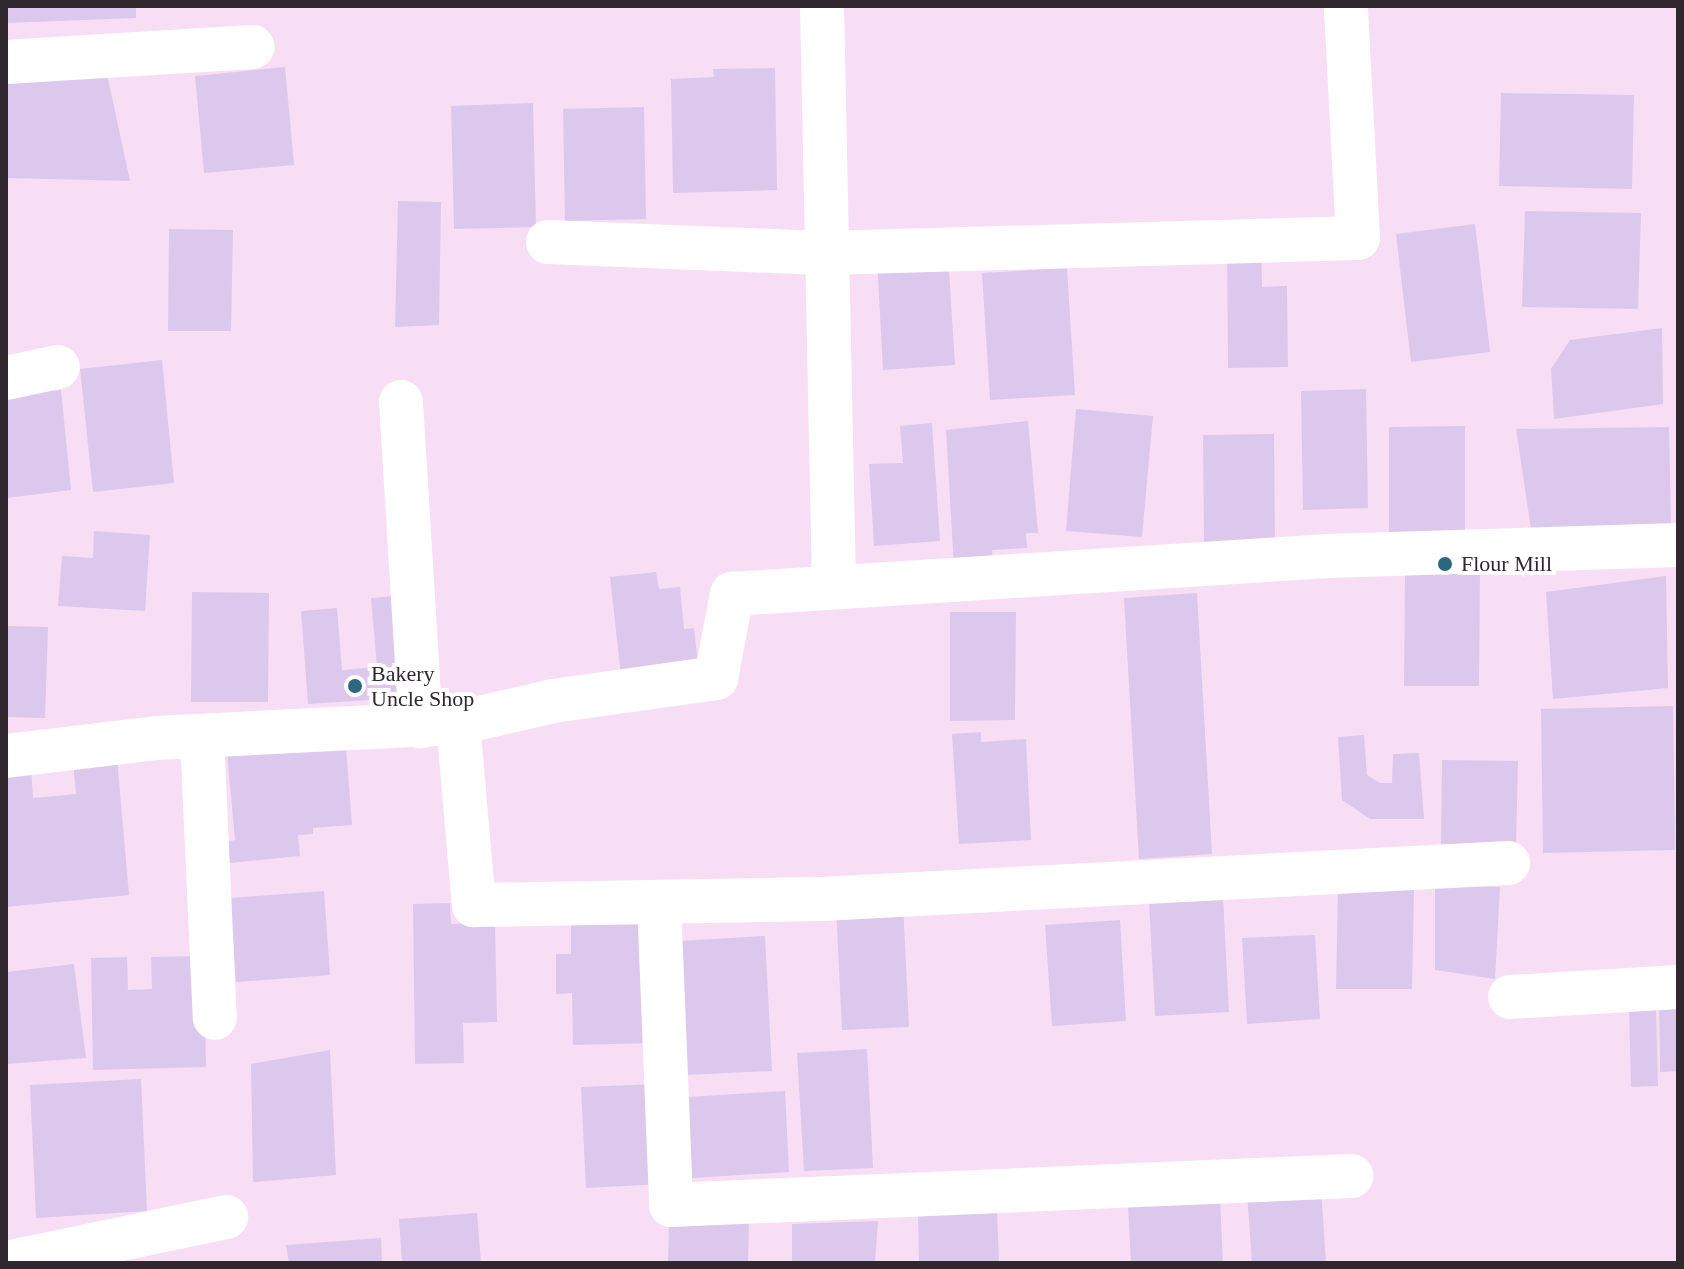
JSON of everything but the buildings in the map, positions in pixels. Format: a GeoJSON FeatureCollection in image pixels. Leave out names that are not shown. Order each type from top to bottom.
{"type":"FeatureCollection","features":[{"type":"Feature","properties":{"kind":"street"},"geometry":{"type":"LineString","coordinates":[[822,6],[834,585]]}},
{"type":"Feature","properties":{"kind":"street"},"geometry":{"type":"LineString","coordinates":[[548,242],[827,253],[1358,238],[1346,9]]}},
{"type":"Feature","properties":{"kind":"street"},"geometry":{"type":"LineString","coordinates":[[6,62],[253,47]]}},
{"type":"Feature","properties":{"kind":"street"},"geometry":{"type":"LineString","coordinates":[[6,378],[58,367]]}},
{"type":"Feature","properties":{"kind":"street"},"geometry":{"type":"LineString","coordinates":[[401,402],[440,725],[474,905],[1055,889],[1508,863]]}},
{"type":"Feature","properties":{"kind":"street"},"geometry":{"type":"LineString","coordinates":[[6,756],[202,737],[440,725],[553,701],[716,678],[732,594],[834,585],[1329,556],[1678,545]]}},
{"type":"Feature","properties":{"kind":"street"},"geometry":{"type":"LineString","coordinates":[[202,737],[215,1018]]}},
{"type":"Feature","properties":{"kind":"street"},"geometry":{"type":"LineString","coordinates":[[659,902],[671,1205],[1351,1176]]}},
{"type":"Feature","properties":{"kind":"street"},"geometry":{"type":"LineString","coordinates":[[1510,997],[1678,987]]}},
{"type":"Feature","properties":{"kind":"street"},"geometry":{"type":"LineString","coordinates":[[6,1263],[226,1217]]}},
{"type":"Feature","properties":{"kind":"place","name":"Flour Mill"},"geometry":{"type":"Point","coordinates":[1445,564]}},
{"type":"Feature","properties":{"kind":"place","name":"Bakery Uncle Shop"},"geometry":{"type":"Point","coordinates":[355,686]}}]}
